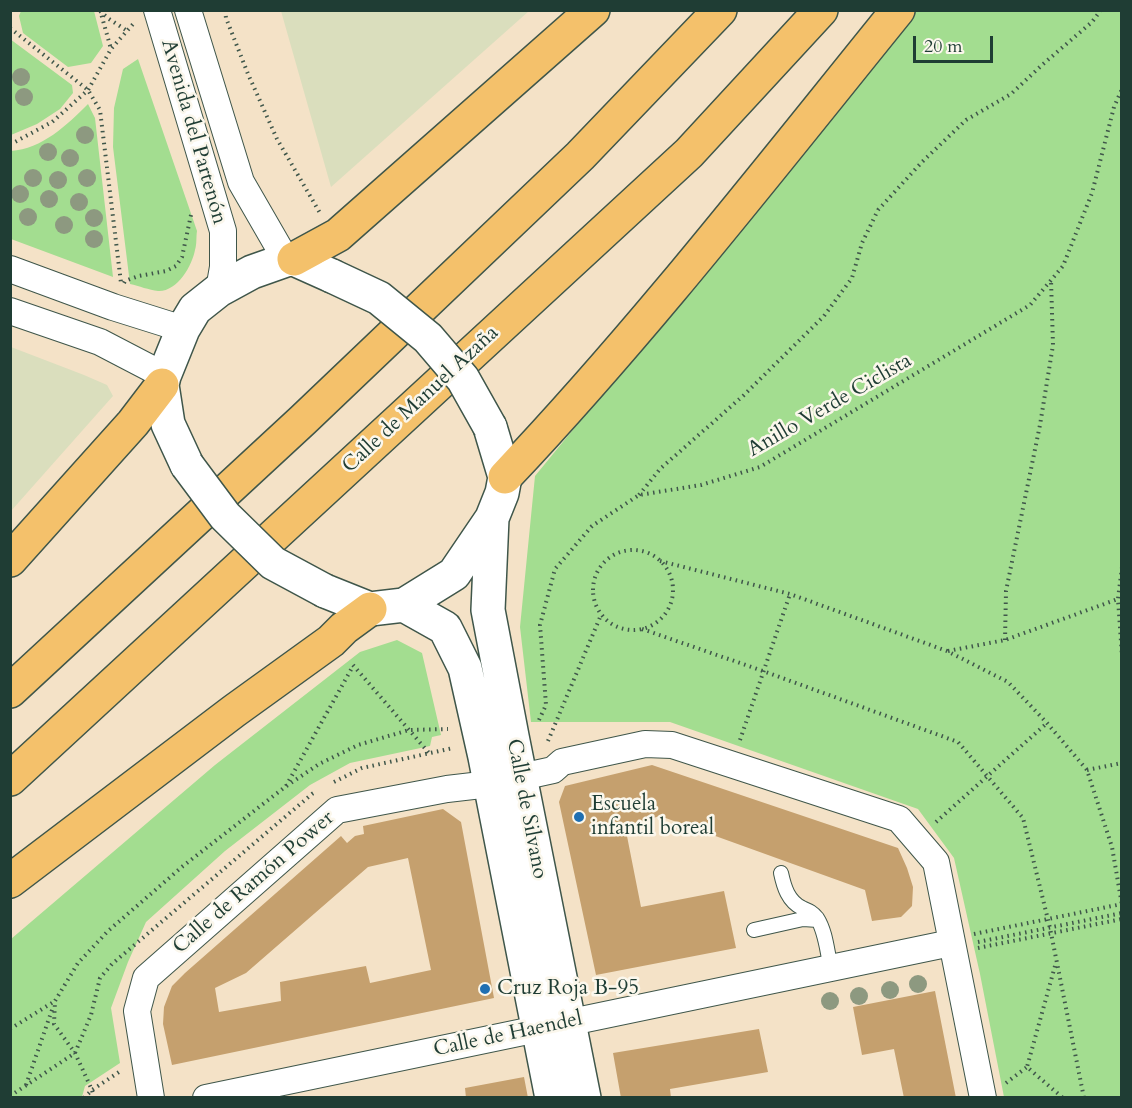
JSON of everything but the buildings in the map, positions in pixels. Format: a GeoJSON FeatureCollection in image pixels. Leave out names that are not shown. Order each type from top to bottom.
{"type":"FeatureCollection","features":[{"type":"Feature","properties":{"kind":"highway"},"geometry":{"type":"LineString","coordinates":[[290,259],[338,235],[593,10]]}},
{"type":"Feature","properties":{"kind":"highway"},"geometry":{"type":"LineString","coordinates":[[10,691],[303,420],[572,164],[720,10]]}},
{"type":"Feature","properties":{"kind":"highway","name":"Calle de Manuel Azaña"},"geometry":{"type":"LineString","coordinates":[[10,779],[688,153],[821,10]]}},
{"type":"Feature","properties":{"kind":"highway"},"geometry":{"type":"LineString","coordinates":[[506,477],[641,326],[898,10]]}},
{"type":"Feature","properties":{"kind":"highway"},"geometry":{"type":"LineString","coordinates":[[10,560],[134,423],[163,381]]}},
{"type":"Feature","properties":{"kind":"highway"},"geometry":{"type":"LineString","coordinates":[[10,881],[234,711],[331,641],[344,628],[370,609]]}},
{"type":"Feature","properties":{"kind":"street","name":"Avenida del Partenón"},"geometry":{"type":"LineString","coordinates":[[188,10],[241,182],[290,259]]}},
{"type":"Feature","properties":{"kind":"street","name":"Avenida del Partenón"},"geometry":{"type":"LineString","coordinates":[[147,14],[198,148],[223,231],[223,267],[219,290]]}},
{"type":"Feature","properties":{"kind":"street"},"geometry":{"type":"LineString","coordinates":[[290,259],[379,298],[428,339],[463,379],[490,427],[506,477],[492,518],[454,574],[404,605],[370,609],[325,591],[273,563],[225,516],[187,465],[168,424],[163,381],[183,329],[195,309],[219,290],[252,272],[290,259]]}},
{"type":"Feature","properties":{"kind":"street"},"geometry":{"type":"LineString","coordinates":[[10,269],[113,308],[183,329]]}},
{"type":"Feature","properties":{"kind":"street"},"geometry":{"type":"LineString","coordinates":[[10,311],[100,342],[148,366],[163,381]]}},
{"type":"Feature","properties":{"kind":"street","name":"Calle de Silvano"},"geometry":{"type":"LineString","coordinates":[[492,518],[488,610],[510,725],[505,780]]}},
{"type":"Feature","properties":{"kind":"street","name":"Calle de Silvano"},"geometry":{"type":"LineString","coordinates":[[404,605],[445,628],[465,668],[505,780],[554,1026],[584,1098]]}},
{"type":"Feature","properties":{"kind":"street","name":"Calle de Ramón Power"},"geometry":{"type":"LineString","coordinates":[[151,1098],[138,1011],[146,978],[337,810],[553,770],[562,762],[658,743],[672,745],[899,819],[936,862],[967,942],[992,1092]]}},
{"type":"Feature","properties":{"kind":"street","name":"Calle de Haendel"},"geometry":{"type":"LineString","coordinates":[[206,1098],[831,968],[967,942]]}},
{"type":"Feature","properties":{"kind":"street","name":"Calle de Silvano"},"geometry":{"type":"LineString","coordinates":[[552,1098],[554,1026]]}},
{"type":"Feature","properties":{"kind":"lane"},"geometry":{"type":"LineString","coordinates":[[781,873],[788,897],[800,907],[811,911],[818,920],[823,930],[831,968]]}},
{"type":"Feature","properties":{"kind":"lane"},"geometry":{"type":"LineString","coordinates":[[754,930],[803,919],[818,920]]}},
{"type":"Feature","properties":{"kind":"path"},"geometry":{"type":"LineString","coordinates":[[111,49],[100,10],[129,32]]}},
{"type":"Feature","properties":{"kind":"path"},"geometry":{"type":"LineString","coordinates":[[225,10],[248,74],[277,139],[322,216]]}},
{"type":"Feature","properties":{"kind":"path"},"geometry":{"type":"LineString","coordinates":[[639,495],[660,470],[744,395],[824,316],[852,278],[862,243],[878,210],[922,162],[966,120],[1011,94],[1092,22],[1101,10]]}},
{"type":"Feature","properties":{"kind":"path"},"geometry":{"type":"LineString","coordinates":[[10,144],[52,122],[88,90],[111,49],[147,14]]}},
{"type":"Feature","properties":{"kind":"path"},"geometry":{"type":"LineString","coordinates":[[10,28],[88,90],[100,110],[122,287],[125,281],[166,271],[176,266],[182,257],[192,212]]}},
{"type":"Feature","properties":{"kind":"path","name":"Anillo Verde Ciclista"},"geometry":{"type":"LineString","coordinates":[[537,723],[546,705],[540,625],[555,569],[592,526],[639,495],[701,485],[760,467],[1030,305],[1063,266],[1092,192],[1114,107],[1122,89]]}},
{"type":"Feature","properties":{"kind":"path"},"geometry":{"type":"LineString","coordinates":[[1005,640],[1006,591],[1040,425],[1053,345],[1051,279]]}},
{"type":"Feature","properties":{"kind":"path"},"geometry":{"type":"LineString","coordinates":[[636,550],[649,553],[660,561],[668,571],[672,582],[669,606],[662,617],[642,629],[630,630],[619,628],[601,615],[595,603],[593,590],[595,577],[601,565],[611,556],[623,551],[636,550]]}},
{"type":"Feature","properties":{"kind":"path"},"geometry":{"type":"LineString","coordinates":[[660,561],[790,594],[947,651],[1008,682],[1087,770],[1112,847],[1122,904],[1047,920],[967,942]]}},
{"type":"Feature","properties":{"kind":"path"},"geometry":{"type":"LineString","coordinates":[[1122,567],[1118,599],[1122,656]]}},
{"type":"Feature","properties":{"kind":"path"},"geometry":{"type":"LineString","coordinates":[[738,746],[790,594]]}},
{"type":"Feature","properties":{"kind":"path"},"geometry":{"type":"LineString","coordinates":[[947,651],[1005,640],[1118,599]]}},
{"type":"Feature","properties":{"kind":"path"},"geometry":{"type":"LineString","coordinates":[[547,743],[601,615]]}},
{"type":"Feature","properties":{"kind":"path"},"geometry":{"type":"LineString","coordinates":[[642,629],[958,742],[1023,818],[1050,928],[1084,1098]]}},
{"type":"Feature","properties":{"kind":"path"},"geometry":{"type":"LineString","coordinates":[[285,787],[352,664],[429,753]]}},
{"type":"Feature","properties":{"kind":"path"},"geometry":{"type":"LineString","coordinates":[[931,826],[1047,723]]}},
{"type":"Feature","properties":{"kind":"path"},"geometry":{"type":"LineString","coordinates":[[26,1086],[55,1001],[78,963],[108,931],[183,866],[285,787],[319,764],[358,745],[409,730],[448,729]]}},
{"type":"Feature","properties":{"kind":"path"},"geometry":{"type":"LineString","coordinates":[[1087,770],[1122,763]]}},
{"type":"Feature","properties":{"kind":"path"},"geometry":{"type":"LineString","coordinates":[[967,942],[1122,913]]}},
{"type":"Feature","properties":{"kind":"path"},"geometry":{"type":"LineString","coordinates":[[967,942],[1050,934],[1122,920]]}},
{"type":"Feature","properties":{"kind":"path"},"geometry":{"type":"LineString","coordinates":[[992,1092],[1027,1067],[1056,963]]}},
{"type":"Feature","properties":{"kind":"path"},"geometry":{"type":"LineString","coordinates":[[10,1029],[55,1001]]}},
{"type":"Feature","properties":{"kind":"path"},"geometry":{"type":"LineString","coordinates":[[55,1001],[54,1024],[75,1053],[94,1098]]}},
{"type":"Feature","properties":{"kind":"path"},"geometry":{"type":"LineString","coordinates":[[10,1021],[18,1024]]}},
{"type":"Feature","properties":{"kind":"path"},"geometry":{"type":"LineString","coordinates":[[1027,1067],[1063,1098]]}},
{"type":"Feature","properties":{"kind":"path"},"geometry":{"type":"LineString","coordinates":[[84,1098],[125,1068]]}},
{"type":"Feature","properties":{"kind":"shaded area"},"geometry":{"type":"Polygon","coordinates":[[[281,10],[529,11],[331,187],[281,10]]]}},
{"type":"Feature","properties":{"kind":"shaded area"},"geometry":{"type":"Polygon","coordinates":[[[11,347],[107,385],[113,396],[11,511],[11,347]]]}},
{"type":"Feature","properties":{"kind":"green space"},"geometry":{"type":"Polygon","coordinates":[[[21,11],[94,11],[103,46],[91,63],[68,67],[23,33],[19,16],[21,11]]]}},
{"type":"Feature","properties":{"kind":"green space"},"geometry":{"type":"Polygon","coordinates":[[[916,11],[1121,11],[1121,1097],[1004,1097],[954,858],[918,809],[670,722],[531,722],[520,627],[535,476],[916,11]]]}},
{"type":"Feature","properties":{"kind":"green space"},"geometry":{"type":"Polygon","coordinates":[[[10,39],[72,85],[73,93],[60,109],[37,124],[11,135],[10,39]]]}},
{"type":"Feature","properties":{"kind":"green space"},"geometry":{"type":"Polygon","coordinates":[[[138,59],[197,231],[196,248],[187,270],[177,283],[158,291],[130,284],[113,147],[114,108],[123,69],[138,59]]]}},
{"type":"Feature","properties":{"kind":"green space"},"geometry":{"type":"Polygon","coordinates":[[[88,104],[95,118],[113,277],[11,239],[11,151],[33,146],[53,135],[88,104]]]}},
{"type":"Feature","properties":{"kind":"green space"},"geometry":{"type":"Polygon","coordinates":[[[397,640],[422,653],[441,735],[432,737],[430,746],[350,763],[310,785],[225,851],[146,922],[111,1008],[120,1063],[85,1086],[82,1097],[11,1097],[11,939],[215,765],[360,652],[397,640]]]}},
{"type":"Feature","properties":{"kind":"place","name":"Escuela infantil boreal"},"geometry":{"type":"Point","coordinates":[579,817]}},
{"type":"Feature","properties":{"kind":"place","name":"Cruz Roja B-95"},"geometry":{"type":"Point","coordinates":[485,989]}}]}
